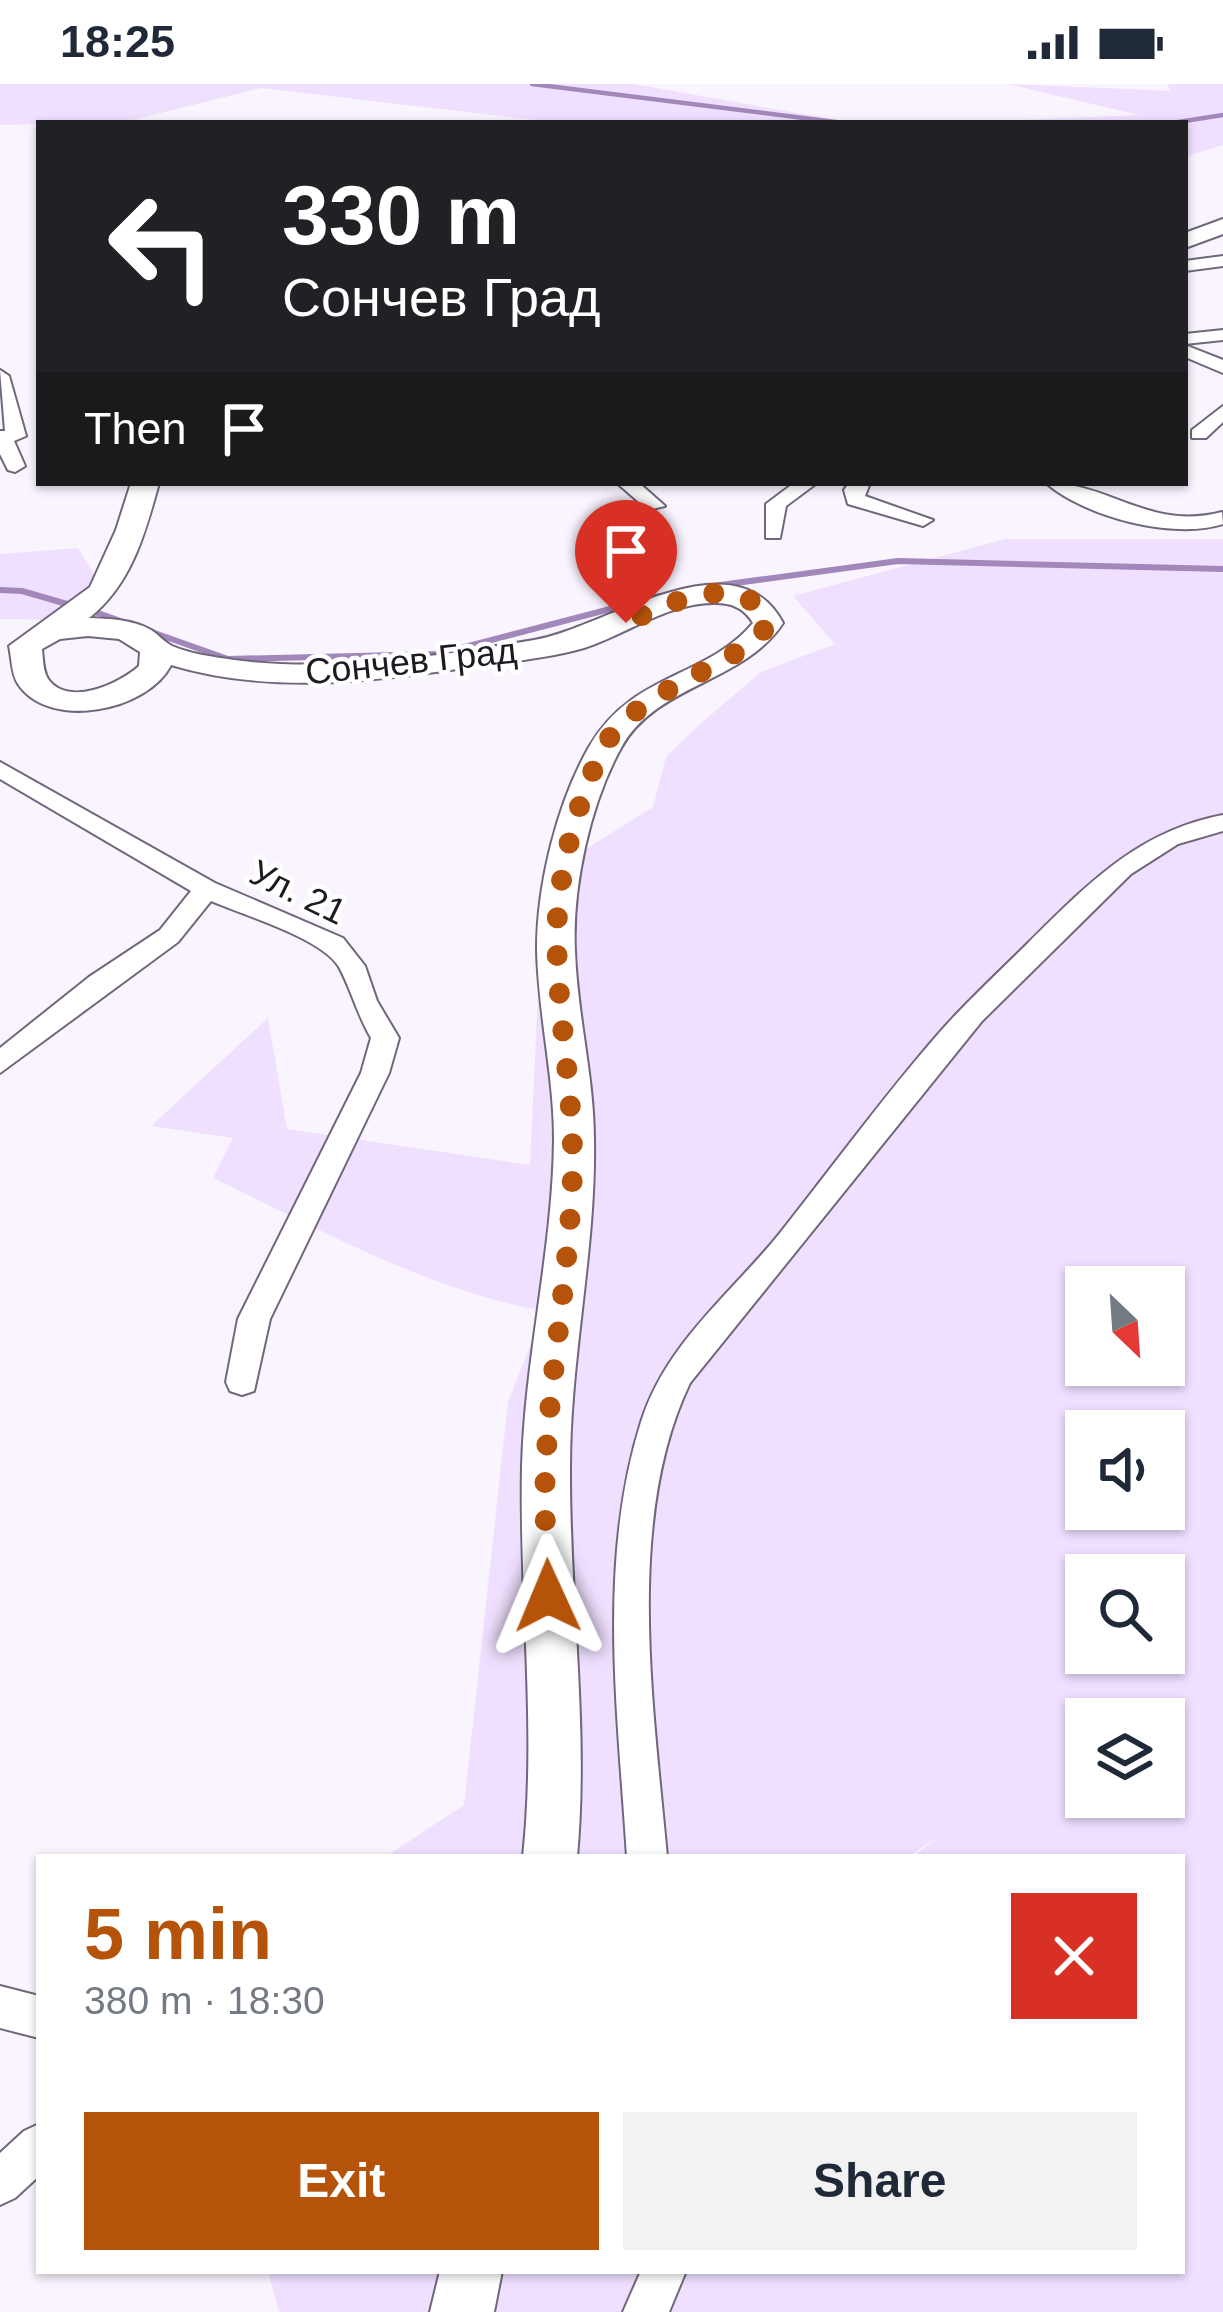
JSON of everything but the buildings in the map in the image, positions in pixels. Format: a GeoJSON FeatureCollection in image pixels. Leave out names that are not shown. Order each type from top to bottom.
{"type":"FeatureCollection","features":[{"type":"Feature","properties":{"kind":"main road"},"geometry":{"type":"LineString","coordinates":[[1188,240],[1223,226]]}},
{"type":"Feature","properties":{"kind":"main road"},"geometry":{"type":"LineString","coordinates":[[26,645],[103,592],[131,530],[144,486]]}},
{"type":"Feature","properties":{"kind":"main road"},"geometry":{"type":"LineString","coordinates":[[124,691],[154,668],[152,645],[134,624],[132,613],[131,530]]}},
{"type":"Feature","properties":{"kind":"main road","name":"Сончев Град"},"geometry":{"type":"LineString","coordinates":[[287,674],[353,672],[547,647],[626,623],[671,601],[705,594],[750,600],[763,610],[768,622],[757,639],[678,681],[621,723],[605,744],[583,800],[566,865],[556,946],[574,1136],[570,1227],[546,1460],[555,1748],[550,1854]]}},
{"type":"Feature","properties":{"kind":"main road"},"geometry":{"type":"LineString","coordinates":[[26,645],[122,629],[152,645],[229,672],[287,674]]}},
{"type":"Feature","properties":{"kind":"main road"},"geometry":{"type":"LineString","coordinates":[[26,645],[30,678],[59,697]]}},
{"type":"Feature","properties":{"kind":"main road"},"geometry":{"type":"LineString","coordinates":[[0,695],[85,699],[124,691],[210,688],[287,674]]}},
{"type":"Feature","properties":{"kind":"main road"},"geometry":{"type":"LineString","coordinates":[[462,2312],[470,2274]]}},
{"type":"Feature","properties":{"kind":"street"},"geometry":{"type":"LineString","coordinates":[[1188,266],[1223,261]]}},
{"type":"Feature","properties":{"kind":"street"},"geometry":{"type":"LineString","coordinates":[[1188,339],[1223,335]]}},
{"type":"Feature","properties":{"kind":"street"},"geometry":{"type":"LineString","coordinates":[[1188,351],[1223,367]]}},
{"type":"Feature","properties":{"kind":"street"},"geometry":{"type":"LineString","coordinates":[[0,376],[6,436],[15,466]]}},
{"type":"Feature","properties":{"kind":"street"},"geometry":{"type":"LineString","coordinates":[[1199,434],[1223,412]]}},
{"type":"Feature","properties":{"kind":"street"},"geometry":{"type":"LineString","coordinates":[[631,486],[655,506]]}},
{"type":"Feature","properties":{"kind":"street"},"geometry":{"type":"LineString","coordinates":[[773,534],[776,504],[803,486]]}},
{"type":"Feature","properties":{"kind":"street"},"geometry":{"type":"LineString","coordinates":[[857,486],[856,500],[865,506],[923,520]]}},
{"type":"Feature","properties":{"kind":"street"},"geometry":{"type":"LineString","coordinates":[[1061,486],[1170,522],[1195,526],[1222,518]]}},
{"type":"Feature","properties":{"kind":"street","name":"Ул. 21"},"geometry":{"type":"LineString","coordinates":[[0,770],[206,889],[334,944],[352,965],[362,1001],[385,1038],[355,1116],[254,1318],[242,1382]]}},
{"type":"Feature","properties":{"kind":"street"},"geometry":{"type":"LineString","coordinates":[[646,1854],[632,1562],[639,1493],[657,1424],[687,1353],[769,1269],[952,1036],[1075,912],[1151,846],[1176,833],[1223,823]]}},
{"type":"Feature","properties":{"kind":"street"},"geometry":{"type":"LineString","coordinates":[[0,1063],[100,983],[169,936],[206,889]]}},
{"type":"Feature","properties":{"kind":"street"},"geometry":{"type":"LineString","coordinates":[[0,2007],[36,2016]]}},
{"type":"Feature","properties":{"kind":"street"},"geometry":{"type":"LineString","coordinates":[[0,2183],[36,2149]]}},
{"type":"Feature","properties":{"kind":"street"},"geometry":{"type":"LineString","coordinates":[[646,2312],[664,2274]]}},
{"type":"Feature","properties":{"kind":"street"},"geometry":{"type":"LineString","coordinates":[[665,2274],[670,2312]]}},
{"type":"Feature","properties":{"kind":"shaded area"},"geometry":{"type":"Polygon","coordinates":[[[0,84],[633,84],[838,120],[535,120],[261,88],[133,120],[36,120],[36,124],[0,125],[0,84]]]}},
{"type":"Feature","properties":{"kind":"shaded area"},"geometry":{"type":"Polygon","coordinates":[[[1008,84],[1171,91],[1167,84],[1223,84],[1223,145],[1188,156],[1188,120],[1019,120],[1139,115],[1008,84]]]}},
{"type":"Feature","properties":{"kind":"shaded area"},"geometry":{"type":"Polygon","coordinates":[[[1005,539],[1223,539],[1223,2312],[279,2312],[269,2274],[1185,2274],[1185,1854],[917,1854],[937,1838],[912,1854],[390,1854],[464,1805],[508,1402],[544,1311],[416,1273],[213,1178],[233,1138],[151,1126],[268,1018],[287,1129],[530,1165],[540,952],[567,861],[653,807],[666,757],[761,672],[835,644],[793,596],[1005,539]]]}},
{"type":"Feature","properties":{"kind":"shaded area"},"geometry":{"type":"Polygon","coordinates":[[[78,548],[100,585],[57,620],[0,619],[0,554],[78,548]]]}},
{"type":"Feature","properties":{"kind":"waterway"},"geometry":{"type":"LineString","coordinates":[[532,84],[819,120]]}},
{"type":"Feature","properties":{"kind":"waterway"},"geometry":{"type":"LineString","coordinates":[[1188,120],[1223,115]]}},
{"type":"Feature","properties":{"kind":"waterway"},"geometry":{"type":"LineString","coordinates":[[706,587],[898,561],[1223,569]]}},
{"type":"Feature","properties":{"kind":"waterway"},"geometry":{"type":"LineString","coordinates":[[0,590],[22,591],[98,613],[228,659],[438,654],[660,596]]}},
{"type":"Feature","properties":{"kind":"route"},"geometry":{"type":"LineString","coordinates":[[548,1596],[546,1460],[574,1136],[556,946],[566,865],[583,800],[605,744],[621,723],[678,681],[757,639],[768,622],[763,610],[750,600],[705,594],[671,601],[626,623]]}}]}
